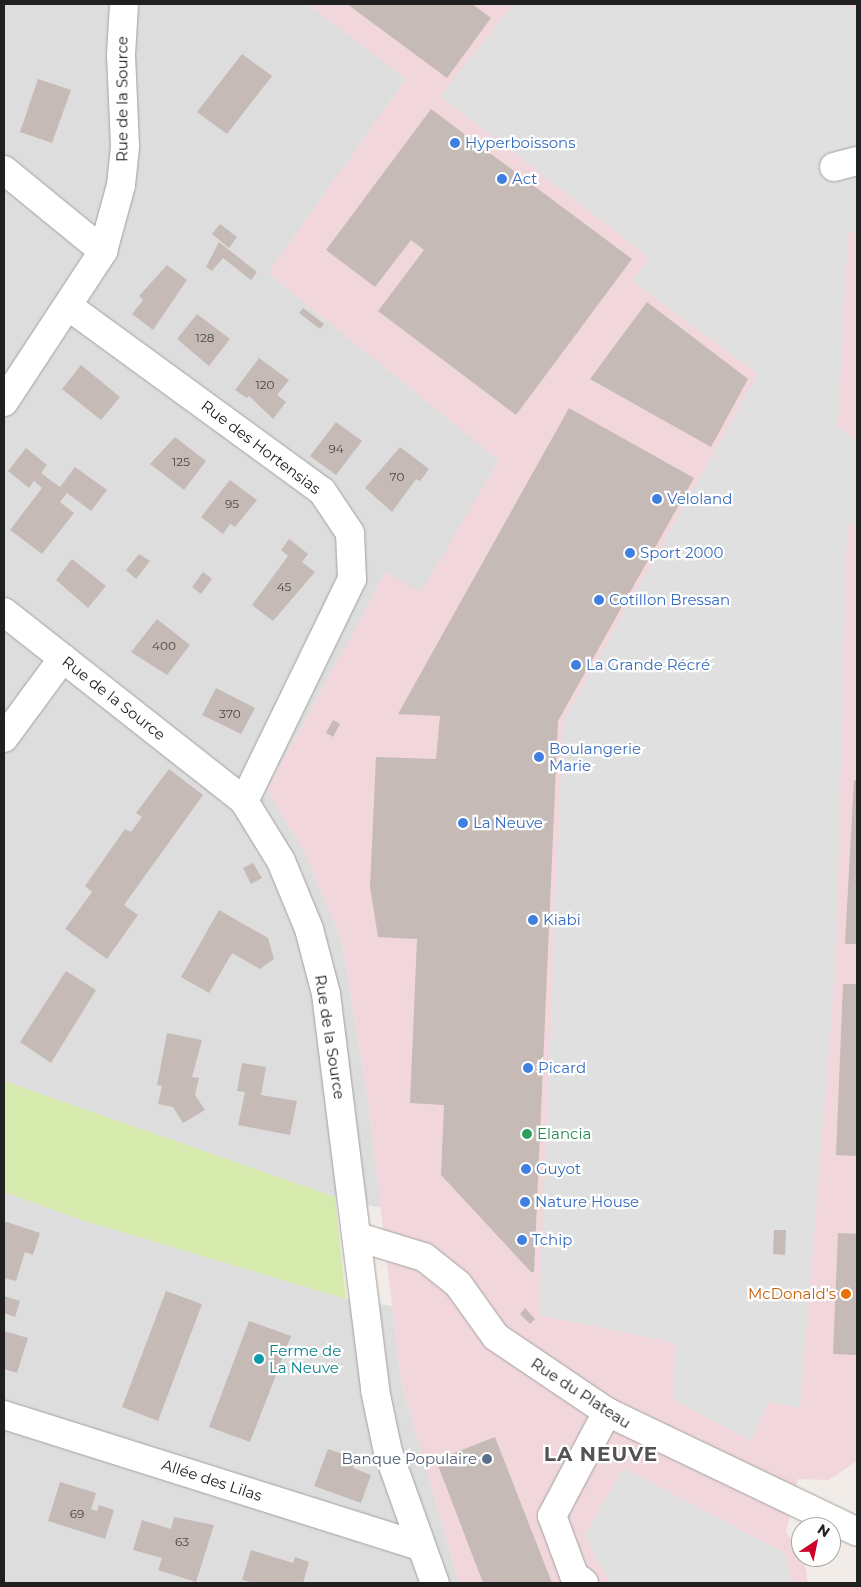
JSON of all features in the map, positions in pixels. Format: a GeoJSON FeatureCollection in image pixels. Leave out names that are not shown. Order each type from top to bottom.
{"type":"FeatureCollection","features":[{"type":"Feature","properties":{"kind":"street","name":"Rue de la Source"},"geometry":{"type":"LineString","coordinates":[[4,402],[103,251],[121,186],[125,146],[121,55],[124,4]]}},
{"type":"Feature","properties":{"kind":"street"},"geometry":{"type":"LineString","coordinates":[[4,170],[103,251]]}},
{"type":"Feature","properties":{"kind":"street","name":"Rue des Hortensias"},"geometry":{"type":"LineString","coordinates":[[68,306],[322,491],[350,533],[352,579],[244,801]]}},
{"type":"Feature","properties":{"kind":"street","name":"Rue de la Source"},"geometry":{"type":"LineString","coordinates":[[4,612],[244,801],[281,861],[309,928],[326,994],[377,1399],[388,1452],[420,1546],[435,1583]]}},
{"type":"Feature","properties":{"kind":"street"},"geometry":{"type":"LineString","coordinates":[[4,738],[63,658]]}},
{"type":"Feature","properties":{"kind":"street","name":"Rue du Plateau"},"geometry":{"type":"LineString","coordinates":[[358,1237],[424,1257],[458,1284],[496,1337],[607,1412],[857,1532]]}},
{"type":"Feature","properties":{"kind":"street"},"geometry":{"type":"LineString","coordinates":[[584,1583],[574,1576],[552,1516],[607,1412]]}},
{"type":"Feature","properties":{"kind":"street","name":"Allée des Lilas"},"geometry":{"type":"LineString","coordinates":[[4,1414],[420,1546]]}},
{"type":"Feature","properties":{"kind":"shaded area"},"geometry":{"type":"Polygon","coordinates":[[[4,4],[308,4],[406,79],[268,273],[499,460],[421,593],[386,573],[267,790],[304,851],[342,941],[369,1108],[381,1208],[335,1197],[4,1081],[4,4]]]}},
{"type":"Feature","properties":{"kind":"shaded area","name":"La Neuve"},"geometry":{"type":"Polygon","coordinates":[[[308,4],[857,4],[857,1461],[829,1480],[798,1479],[786,1532],[791,1539],[791,1567],[805,1567],[808,1583],[459,1583],[401,1382],[369,1108],[342,941],[304,851],[267,790],[386,572],[421,592],[499,460],[268,273],[406,79],[308,4]]]}},
{"type":"Feature","properties":{"kind":"shaded area"},"geometry":{"type":"Polygon","coordinates":[[[508,4],[848,4],[857,10],[857,232],[848,232],[838,426],[857,442],[857,525],[847,525],[836,962],[800,1408],[769,1402],[751,1441],[674,1400],[675,1343],[539,1315],[563,721],[758,374],[633,281],[649,257],[440,96],[512,7],[508,4]]]}},
{"type":"Feature","properties":{"kind":"shaded area"},"geometry":{"type":"Polygon","coordinates":[[[4,1192],[82,1220],[346,1299],[392,1306],[401,1382],[459,1583],[4,1583],[4,1192]]]}},
{"type":"Feature","properties":{"kind":"shaded area"},"geometry":{"type":"Polygon","coordinates":[[[623,1468],[785,1553],[792,1583],[610,1583],[584,1536],[623,1468]]]}},
{"type":"Feature","properties":{"kind":"green space"},"geometry":{"type":"Polygon","coordinates":[[[4,1081],[335,1197],[346,1299],[82,1220],[4,1192],[4,1081]]]}},
{"type":"Feature","properties":{"kind":"building"},"geometry":{"type":"Polygon","coordinates":[[[347,4],[472,4],[491,18],[447,78],[347,4]]]}},
{"type":"Feature","properties":{"kind":"building"},"geometry":{"type":"Polygon","coordinates":[[[242,54],[272,76],[227,134],[197,112],[242,54]]]}},
{"type":"Feature","properties":{"kind":"building"},"geometry":{"type":"Polygon","coordinates":[[[38,79],[71,90],[52,143],[20,132],[38,79]]]}},
{"type":"Feature","properties":{"kind":"building"},"geometry":{"type":"Polygon","coordinates":[[[431,109],[632,259],[516,415],[378,311],[424,250],[411,240],[375,287],[326,250],[431,109]]]}},
{"type":"Feature","properties":{"kind":"building"},"geometry":{"type":"Polygon","coordinates":[[[220,224],[237,237],[229,248],[212,234],[220,224]]]}},
{"type":"Feature","properties":{"kind":"building"},"geometry":{"type":"Polygon","coordinates":[[[219,242],[257,272],[251,280],[223,258],[212,271],[206,267],[219,242]]]}},
{"type":"Feature","properties":{"kind":"building"},"geometry":{"type":"Polygon","coordinates":[[[167,265],[187,280],[153,330],[132,314],[143,300],[139,296],[167,265]]]}},
{"type":"Feature","properties":{"kind":"building"},"geometry":{"type":"Polygon","coordinates":[[[647,302],[748,379],[711,447],[590,379],[647,302]]]}},
{"type":"Feature","properties":{"kind":"building"},"geometry":{"type":"Polygon","coordinates":[[[303,308],[324,324],[320,329],[299,313],[303,308]]]}},
{"type":"Feature","properties":{"kind":"building"},"geometry":{"type":"Polygon","coordinates":[[[197,314],[230,339],[209,366],[177,339],[197,314]]]}},
{"type":"Feature","properties":{"kind":"building"},"geometry":{"type":"Polygon","coordinates":[[[259,358],[289,380],[277,395],[286,402],[273,419],[249,396],[247,398],[235,390],[259,358]]]}},
{"type":"Feature","properties":{"kind":"building"},"geometry":{"type":"Polygon","coordinates":[[[81,365],[120,397],[101,420],[62,389],[81,365]]]}},
{"type":"Feature","properties":{"kind":"building","name":"La Neuve"},"geometry":{"type":"Polygon","coordinates":[[[569,408],[694,478],[558,721],[534,1272],[531,1272],[441,1175],[444,1105],[410,1103],[417,939],[378,937],[370,887],[376,757],[436,759],[440,716],[398,714],[569,408]]]}},
{"type":"Feature","properties":{"kind":"building"},"geometry":{"type":"Polygon","coordinates":[[[336,422],[362,441],[336,475],[310,456],[336,422]]]}},
{"type":"Feature","properties":{"kind":"building"},"geometry":{"type":"Polygon","coordinates":[[[175,437],[206,461],[184,490],[150,464],[175,437]]]}},
{"type":"Feature","properties":{"kind":"building"},"geometry":{"type":"Polygon","coordinates":[[[400,447],[429,469],[420,481],[416,479],[392,512],[365,488],[400,447]]]}},
{"type":"Feature","properties":{"kind":"building"},"geometry":{"type":"Polygon","coordinates":[[[26,448],[47,465],[41,473],[60,487],[75,467],[107,490],[91,511],[67,493],[60,502],[74,513],[42,554],[10,530],[42,488],[34,481],[29,488],[8,471],[26,448]]]}},
{"type":"Feature","properties":{"kind":"building"},"geometry":{"type":"Polygon","coordinates":[[[230,480],[257,500],[235,527],[230,524],[223,534],[201,517],[230,480]]]}},
{"type":"Feature","properties":{"kind":"building"},"geometry":{"type":"Polygon","coordinates":[[[289,539],[308,554],[302,562],[315,572],[273,621],[252,605],[288,556],[281,550],[289,539]]]}},
{"type":"Feature","properties":{"kind":"building"},"geometry":{"type":"Polygon","coordinates":[[[139,554],[150,561],[136,579],[126,570],[139,554]]]}},
{"type":"Feature","properties":{"kind":"building"},"geometry":{"type":"Polygon","coordinates":[[[72,559],[106,586],[88,608],[56,580],[72,559]]]}},
{"type":"Feature","properties":{"kind":"building"},"geometry":{"type":"Polygon","coordinates":[[[203,572],[212,579],[201,594],[192,587],[203,572]]]}},
{"type":"Feature","properties":{"kind":"building"},"geometry":{"type":"Polygon","coordinates":[[[157,619],[190,645],[167,675],[131,652],[157,619]]]}},
{"type":"Feature","properties":{"kind":"building"},"geometry":{"type":"Polygon","coordinates":[[[216,688],[255,708],[241,734],[202,715],[216,688]]]}},
{"type":"Feature","properties":{"kind":"building"},"geometry":{"type":"Polygon","coordinates":[[[333,720],[340,724],[333,737],[326,733],[333,720]]]}},
{"type":"Feature","properties":{"kind":"building"},"geometry":{"type":"Polygon","coordinates":[[[169,769],[203,795],[124,905],[138,915],[107,959],[65,929],[92,892],[85,886],[125,829],[131,832],[142,817],[136,813],[169,769]]]}},
{"type":"Feature","properties":{"kind":"building"},"geometry":{"type":"Polygon","coordinates":[[[854,780],[857,781],[857,944],[845,944],[854,780]]]}},
{"type":"Feature","properties":{"kind":"building"},"geometry":{"type":"Polygon","coordinates":[[[253,863],[262,878],[251,884],[243,868],[253,863]]]}},
{"type":"Feature","properties":{"kind":"building"},"geometry":{"type":"Polygon","coordinates":[[[219,910],[268,938],[274,959],[260,969],[232,953],[209,993],[181,977],[219,910]]]}},
{"type":"Feature","properties":{"kind":"building"},"geometry":{"type":"Polygon","coordinates":[[[66,971],[96,990],[51,1063],[20,1042],[66,971]]]}},
{"type":"Feature","properties":{"kind":"building"},"geometry":{"type":"Polygon","coordinates":[[[843,984],[857,984],[857,1156],[836,1155],[843,984]]]}},
{"type":"Feature","properties":{"kind":"building"},"geometry":{"type":"Polygon","coordinates":[[[167,1033],[202,1040],[192,1077],[199,1078],[195,1095],[205,1110],[183,1123],[173,1107],[158,1104],[162,1086],[157,1085],[167,1033]]]}},
{"type":"Feature","properties":{"kind":"building"},"geometry":{"type":"Polygon","coordinates":[[[242,1063],[266,1067],[261,1095],[297,1101],[290,1135],[238,1125],[245,1092],[237,1091],[242,1063]]]}},
{"type":"Feature","properties":{"kind":"building"},"geometry":{"type":"Polygon","coordinates":[[[4,1221],[40,1233],[33,1255],[25,1252],[16,1281],[4,1278],[4,1221]]]}},
{"type":"Feature","properties":{"kind":"building"},"geometry":{"type":"Polygon","coordinates":[[[774,1230],[786,1230],[785,1255],[773,1254],[774,1230]]]}},
{"type":"Feature","properties":{"kind":"building","name":"McDonald's"},"geometry":{"type":"Polygon","coordinates":[[[838,1233],[857,1234],[857,1355],[833,1354],[838,1233]]]}},
{"type":"Feature","properties":{"kind":"building"},"geometry":{"type":"Polygon","coordinates":[[[166,1291],[202,1304],[158,1421],[122,1407],[166,1291]]]}},
{"type":"Feature","properties":{"kind":"building"},"geometry":{"type":"Polygon","coordinates":[[[4,1296],[20,1301],[15,1317],[4,1313],[4,1296]]]}},
{"type":"Feature","properties":{"kind":"building"},"geometry":{"type":"Polygon","coordinates":[[[525,1308],[535,1319],[530,1324],[520,1314],[525,1308]]]}},
{"type":"Feature","properties":{"kind":"building","name":"Ferme de La Neuve"},"geometry":{"type":"Polygon","coordinates":[[[249,1321],[291,1336],[250,1442],[209,1427],[249,1321]]]}},
{"type":"Feature","properties":{"kind":"building"},"geometry":{"type":"Polygon","coordinates":[[[4,1331],[28,1338],[17,1373],[4,1369],[4,1331]]]}},
{"type":"Feature","properties":{"kind":"building"},"geometry":{"type":"Polygon","coordinates":[[[495,1437],[552,1583],[483,1583],[436,1460],[495,1437]]]}},
{"type":"Feature","properties":{"kind":"building"},"geometry":{"type":"Polygon","coordinates":[[[328,1449],[357,1459],[353,1468],[371,1475],[361,1503],[314,1486],[328,1449]]]}},
{"type":"Feature","properties":{"kind":"building"},"geometry":{"type":"Polygon","coordinates":[[[60,1482],[96,1493],[91,1509],[97,1511],[99,1505],[114,1510],[105,1539],[48,1521],[60,1482]]]}},
{"type":"Feature","properties":{"kind":"building"},"geometry":{"type":"Polygon","coordinates":[[[174,1517],[214,1525],[196,1582],[158,1570],[162,1558],[133,1550],[142,1520],[171,1529],[174,1517]]]}},
{"type":"Feature","properties":{"kind":"building"},"geometry":{"type":"Polygon","coordinates":[[[251,1550],[293,1563],[295,1557],[309,1562],[303,1583],[254,1583],[242,1580],[251,1550]]]}},
{"type":"Feature","properties":{"kind":"place","name":"Hyperboissons"},"geometry":{"type":"Point","coordinates":[455,143]}},
{"type":"Feature","properties":{"kind":"place","name":"Act"},"geometry":{"type":"Point","coordinates":[502,179]}},
{"type":"Feature","properties":{"kind":"place","name":"Veloland"},"geometry":{"type":"Point","coordinates":[657,499]}},
{"type":"Feature","properties":{"kind":"place","name":"Sport 2000"},"geometry":{"type":"Point","coordinates":[630,553]}},
{"type":"Feature","properties":{"kind":"place","name":"Cotillon Bressan"},"geometry":{"type":"Point","coordinates":[599,600]}},
{"type":"Feature","properties":{"kind":"place","name":"La Grande Récré"},"geometry":{"type":"Point","coordinates":[576,665]}},
{"type":"Feature","properties":{"kind":"place","name":"Boulangerie Marie"},"geometry":{"type":"Point","coordinates":[539,757]}},
{"type":"Feature","properties":{"kind":"place","name":"La Neuve"},"geometry":{"type":"Point","coordinates":[463,823]}},
{"type":"Feature","properties":{"kind":"place","name":"Kiabi"},"geometry":{"type":"Point","coordinates":[533,920]}},
{"type":"Feature","properties":{"kind":"place","name":"Picard"},"geometry":{"type":"Point","coordinates":[528,1068]}},
{"type":"Feature","properties":{"kind":"place","name":"Elancia"},"geometry":{"type":"Point","coordinates":[527,1134]}},
{"type":"Feature","properties":{"kind":"place","name":"Guyot"},"geometry":{"type":"Point","coordinates":[526,1169]}},
{"type":"Feature","properties":{"kind":"place","name":"Nature House"},"geometry":{"type":"Point","coordinates":[525,1202]}},
{"type":"Feature","properties":{"kind":"place","name":"Tchip"},"geometry":{"type":"Point","coordinates":[522,1240]}},
{"type":"Feature","properties":{"kind":"place","name":"McDonald's"},"geometry":{"type":"Point","coordinates":[846,1294]}},
{"type":"Feature","properties":{"kind":"place","name":"Ferme de La Neuve"},"geometry":{"type":"Point","coordinates":[259,1359]}},
{"type":"Feature","properties":{"kind":"place","name":"Banque Populaire"},"geometry":{"type":"Point","coordinates":[487,1459]}},
{"type":"Feature","properties":{"kind":"district","name":"LA NEUVE"},"geometry":{"type":"Point","coordinates":[601,1454]}}]}
